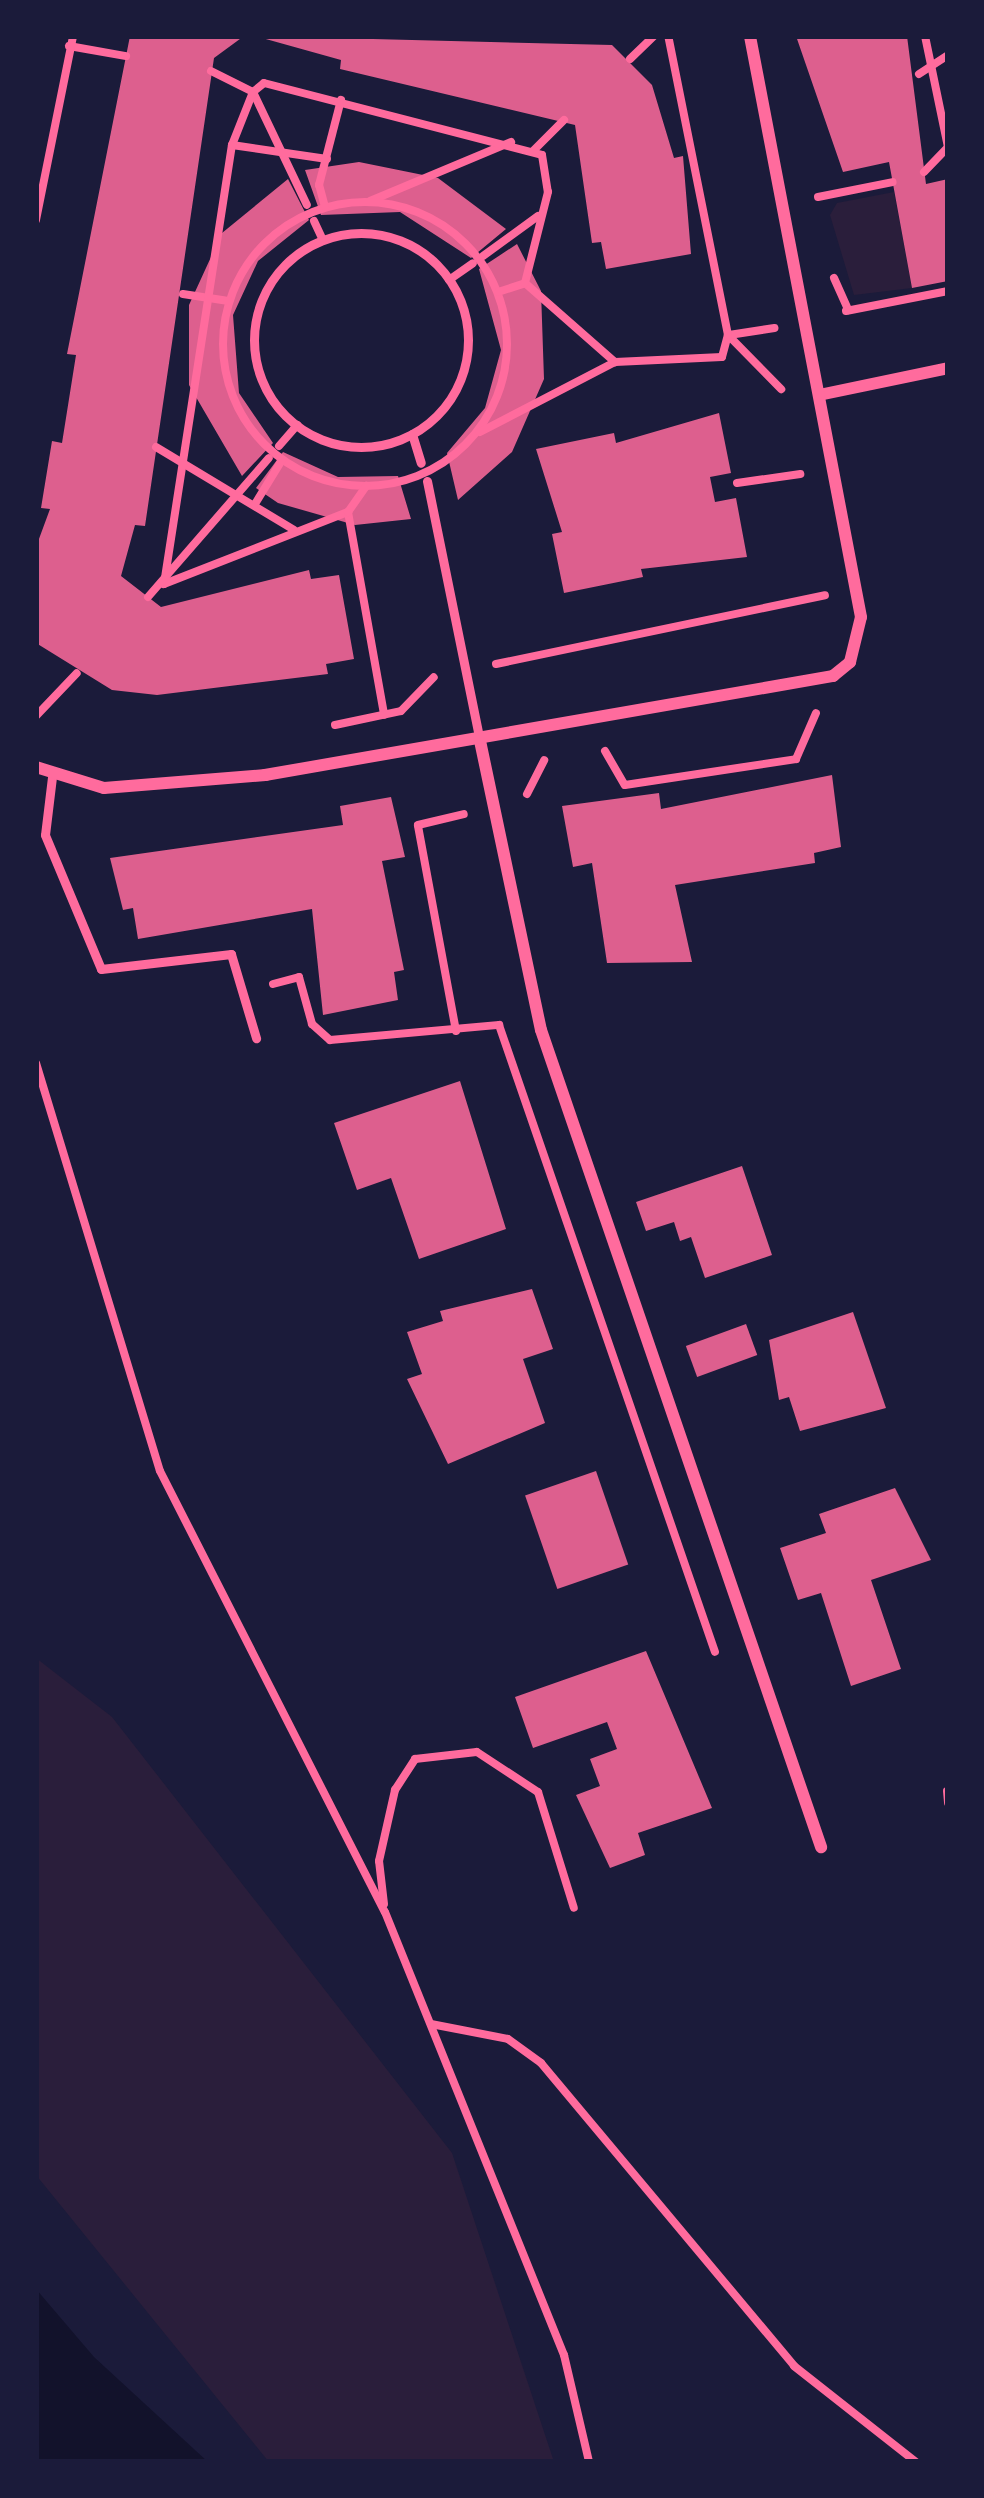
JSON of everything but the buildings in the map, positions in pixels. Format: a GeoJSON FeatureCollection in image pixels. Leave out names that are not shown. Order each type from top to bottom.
{"type":"FeatureCollection","features":[{"type":"Feature","properties":{"kind":"street"},"geometry":{"type":"LineString","coordinates":[[36,767],[52,776],[104,788],[266,775],[833,676],[850,662],[861,617],[750,36]]}},
{"type":"Feature","properties":{"kind":"street"},"geometry":{"type":"LineString","coordinates":[[819,395],[948,368]]}},
{"type":"Feature","properties":{"kind":"street"},"geometry":{"type":"LineString","coordinates":[[479,736],[490,808],[541,1030],[820,1847]]}},
{"type":"Feature","properties":{"kind":"lane"},"geometry":{"type":"LineString","coordinates":[[323,240],[401,241],[449,280],[466,321],[465,365],[446,405],[412,434],[346,446],[297,425],[260,375],[255,325],[274,278],[323,240]]}},
{"type":"Feature","properties":{"kind":"lane"},"geometry":{"type":"LineString","coordinates":[[412,434],[421,463]]}},
{"type":"Feature","properties":{"kind":"lane"},"geometry":{"type":"LineString","coordinates":[[428,481],[479,736]]}},
{"type":"Feature","properties":{"kind":"lane"},"geometry":{"type":"LineString","coordinates":[[52,776],[45,835],[101,970],[231,954],[248,991],[256,1038]]}},
{"type":"Feature","properties":{"kind":"path"},"geometry":{"type":"LineString","coordinates":[[630,59],[654,36]]}},
{"type":"Feature","properties":{"kind":"path"},"geometry":{"type":"LineString","coordinates":[[368,201],[456,234],[498,292],[507,355],[475,435],[615,362],[722,357],[728,335],[668,36]]}},
{"type":"Feature","properties":{"kind":"path"},"geometry":{"type":"LineString","coordinates":[[924,172],[948,147],[925,36]]}},
{"type":"Feature","properties":{"kind":"path"},"geometry":{"type":"LineString","coordinates":[[36,220],[71,41],[126,56]]}},
{"type":"Feature","properties":{"kind":"path"},"geometry":{"type":"LineString","coordinates":[[919,74],[948,55]]}},
{"type":"Feature","properties":{"kind":"path"},"geometry":{"type":"LineString","coordinates":[[212,71],[253,92],[307,205]]}},
{"type":"Feature","properties":{"kind":"path"},"geometry":{"type":"LineString","coordinates":[[164,584],[178,456],[210,299],[232,145],[253,92],[264,83],[512,141],[532,151],[548,170],[525,283]]}},
{"type":"Feature","properties":{"kind":"path"},"geometry":{"type":"LineString","coordinates":[[325,207],[327,159],[341,100]]}},
{"type":"Feature","properties":{"kind":"path"},"geometry":{"type":"LineString","coordinates":[[532,151],[565,120]]}},
{"type":"Feature","properties":{"kind":"path"},"geometry":{"type":"LineString","coordinates":[[164,584],[348,512],[366,486],[282,460],[230,390],[228,301],[265,242],[325,207],[368,201],[512,141]]}},
{"type":"Feature","properties":{"kind":"path"},"geometry":{"type":"LineString","coordinates":[[232,145],[327,159]]}},
{"type":"Feature","properties":{"kind":"path"},"geometry":{"type":"LineString","coordinates":[[818,197],[892,182]]}},
{"type":"Feature","properties":{"kind":"path"},"geometry":{"type":"LineString","coordinates":[[483,256],[539,215]]}},
{"type":"Feature","properties":{"kind":"path"},"geometry":{"type":"LineString","coordinates":[[314,221],[323,240]]}},
{"type":"Feature","properties":{"kind":"path"},"geometry":{"type":"LineString","coordinates":[[449,280],[473,263]]}},
{"type":"Feature","properties":{"kind":"path"},"geometry":{"type":"LineString","coordinates":[[525,283],[615,362]]}},
{"type":"Feature","properties":{"kind":"path"},"geometry":{"type":"LineString","coordinates":[[498,292],[525,283]]}},
{"type":"Feature","properties":{"kind":"path"},"geometry":{"type":"LineString","coordinates":[[848,310],[948,291]]}},
{"type":"Feature","properties":{"kind":"path"},"geometry":{"type":"LineString","coordinates":[[183,294],[228,301]]}},
{"type":"Feature","properties":{"kind":"path"},"geometry":{"type":"LineString","coordinates":[[728,335],[772,374],[787,411]]}},
{"type":"Feature","properties":{"kind":"path"},"geometry":{"type":"LineString","coordinates":[[279,446],[297,425]]}},
{"type":"Feature","properties":{"kind":"path"},"geometry":{"type":"LineString","coordinates":[[156,447],[295,530]]}},
{"type":"Feature","properties":{"kind":"path"},"geometry":{"type":"LineString","coordinates":[[737,483],[800,474],[795,453]]}},
{"type":"Feature","properties":{"kind":"path"},"geometry":{"type":"LineString","coordinates":[[148,597],[269,458]]}},
{"type":"Feature","properties":{"kind":"path"},"geometry":{"type":"LineString","coordinates":[[255,504],[282,460]]}},
{"type":"Feature","properties":{"kind":"path"},"geometry":{"type":"LineString","coordinates":[[348,512],[384,715],[419,700],[433,677],[819,597]]}},
{"type":"Feature","properties":{"kind":"path"},"geometry":{"type":"LineString","coordinates":[[36,716],[77,673]]}},
{"type":"Feature","properties":{"kind":"path"},"geometry":{"type":"LineString","coordinates":[[596,752],[612,751],[625,784],[796,759],[833,676]]}},
{"type":"Feature","properties":{"kind":"path"},"geometry":{"type":"LineString","coordinates":[[456,1030],[418,825],[525,800],[537,767],[563,754]]}},
{"type":"Feature","properties":{"kind":"path"},"geometry":{"type":"LineString","coordinates":[[248,991],[298,977],[312,1024],[330,1040],[500,1025],[722,1671]]}},
{"type":"Feature","properties":{"kind":"path"},"geometry":{"type":"LineString","coordinates":[[36,1064],[160,1471],[385,1912],[565,2355],[589,2462]]}},
{"type":"Feature","properties":{"kind":"path"},"geometry":{"type":"LineString","coordinates":[[385,1912],[379,1862],[395,1790],[415,1759],[442,1752],[508,1762],[538,1792],[574,1908]]}},
{"type":"Feature","properties":{"kind":"path"},"geometry":{"type":"LineString","coordinates":[[947,1791],[948,1803]]}},
{"type":"Feature","properties":{"kind":"path"},"geometry":{"type":"LineString","coordinates":[[431,2024],[508,2039],[541,2063],[794,2366],[916,2462]]}},
{"type":"Feature","properties":{"kind":"shaded area"},"geometry":{"type":"Polygon","coordinates":[[[894,192],[912,288],[854,295],[830,215],[837,203],[894,192]]]}},
{"type":"Feature","properties":{"kind":"shaded area"},"geometry":{"type":"Polygon","coordinates":[[[36,1658],[112,1717],[452,2153],[554,2462],[269,2462],[36,2175],[36,1658]]]}},
{"type":"Feature","properties":{"kind":"shaded area"},"geometry":{"type":"Polygon","coordinates":[[[36,2289],[94,2357],[208,2462],[36,2462],[36,2289]]]}}]}
